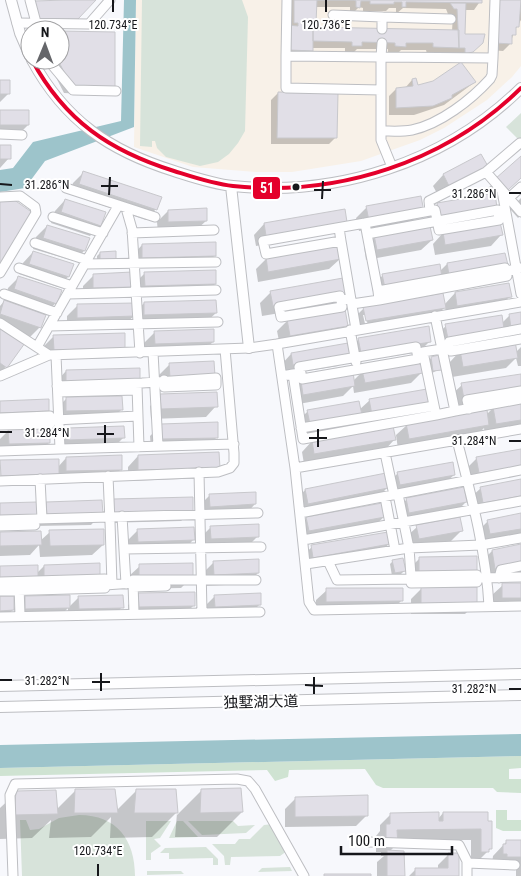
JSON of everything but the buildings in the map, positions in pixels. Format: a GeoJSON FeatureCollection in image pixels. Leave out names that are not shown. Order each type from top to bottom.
{"type":"FeatureCollection","features":[{"type":"Feature","properties":{"kind":"main road"},"geometry":{"type":"LineString","coordinates":[[11,0],[20,31]]}},
{"type":"Feature","properties":{"kind":"main road"},"geometry":{"type":"LineString","coordinates":[[38,70],[62,102],[84,125],[110,145],[164,168],[231,186],[279,188],[317,185],[372,174],[441,148],[490,116],[521,88]]}},
{"type":"Feature","properties":{"kind":"main road"},"geometry":{"type":"LineString","coordinates":[[231,186],[249,348]]}},
{"type":"Feature","properties":{"kind":"main road","name":"独墅湖大道"},"geometry":{"type":"LineString","coordinates":[[0,686],[521,674]]}},
{"type":"Feature","properties":{"kind":"main road","name":"独墅湖大道"},"geometry":{"type":"LineString","coordinates":[[0,707],[521,695]]}},
{"type":"Feature","properties":{"kind":"street"},"geometry":{"type":"LineString","coordinates":[[30,0],[35,20]]}},
{"type":"Feature","properties":{"kind":"street"},"geometry":{"type":"LineString","coordinates":[[70,25],[89,24],[110,0]]}},
{"type":"Feature","properties":{"kind":"street"},"geometry":{"type":"LineString","coordinates":[[286,0],[286,88],[381,90]]}},
{"type":"Feature","properties":{"kind":"street"},"geometry":{"type":"LineString","coordinates":[[381,131],[403,131],[420,128],[461,104],[490,79],[493,58],[495,0]]}},
{"type":"Feature","properties":{"kind":"street"},"geometry":{"type":"LineString","coordinates":[[333,15],[451,19]]}},
{"type":"Feature","properties":{"kind":"street"},"geometry":{"type":"LineString","coordinates":[[382,17],[382,28]]}},
{"type":"Feature","properties":{"kind":"street"},"geometry":{"type":"LineString","coordinates":[[382,42],[381,140],[392,167]]}},
{"type":"Feature","properties":{"kind":"street"},"geometry":{"type":"LineString","coordinates":[[286,56],[493,58]]}},
{"type":"Feature","properties":{"kind":"street"},"geometry":{"type":"LineString","coordinates":[[56,70],[72,90]]}},
{"type":"Feature","properties":{"kind":"street"},"geometry":{"type":"LineString","coordinates":[[62,102],[72,90]]}},
{"type":"Feature","properties":{"kind":"street"},"geometry":{"type":"LineString","coordinates":[[72,90],[116,91]]}},
{"type":"Feature","properties":{"kind":"street"},"geometry":{"type":"LineString","coordinates":[[0,134],[22,134]]}},
{"type":"Feature","properties":{"kind":"street"},"geometry":{"type":"LineString","coordinates":[[430,211],[429,202],[486,172],[520,143]]}},
{"type":"Feature","properties":{"kind":"street"},"geometry":{"type":"LineString","coordinates":[[486,172],[521,212]]}},
{"type":"Feature","properties":{"kind":"street"},"geometry":{"type":"LineString","coordinates":[[509,198],[521,187]]}},
{"type":"Feature","properties":{"kind":"street"},"geometry":{"type":"LineString","coordinates":[[66,188],[155,217]]}},
{"type":"Feature","properties":{"kind":"street"},"geometry":{"type":"LineString","coordinates":[[502,191],[502,214],[519,268],[521,294]]}},
{"type":"Feature","properties":{"kind":"street"},"geometry":{"type":"LineString","coordinates":[[0,197],[20,196],[35,206],[36,214],[0,273]]}},
{"type":"Feature","properties":{"kind":"street"},"geometry":{"type":"LineString","coordinates":[[37,347],[102,233],[122,207]]}},
{"type":"Feature","properties":{"kind":"street"},"geometry":{"type":"LineString","coordinates":[[122,207],[132,234],[140,353]]}},
{"type":"Feature","properties":{"kind":"street"},"geometry":{"type":"LineString","coordinates":[[341,241],[266,254],[263,241],[435,210],[437,220]]}},
{"type":"Feature","properties":{"kind":"street"},"geometry":{"type":"LineString","coordinates":[[368,234],[498,210],[502,214]]}},
{"type":"Feature","properties":{"kind":"street"},"geometry":{"type":"LineString","coordinates":[[53,217],[102,233]]}},
{"type":"Feature","properties":{"kind":"street"},"geometry":{"type":"LineString","coordinates":[[365,223],[379,296]]}},
{"type":"Feature","properties":{"kind":"street"},"geometry":{"type":"LineString","coordinates":[[339,228],[351,301],[358,370]]}},
{"type":"Feature","properties":{"kind":"street"},"geometry":{"type":"LineString","coordinates":[[132,234],[214,230]]}},
{"type":"Feature","properties":{"kind":"street"},"geometry":{"type":"LineString","coordinates":[[34,243],[86,262],[216,262]]}},
{"type":"Feature","properties":{"kind":"street"},"geometry":{"type":"LineString","coordinates":[[19,268],[70,290],[137,292],[216,290]]}},
{"type":"Feature","properties":{"kind":"street"},"geometry":{"type":"LineString","coordinates":[[340,300],[351,301],[379,296],[446,283],[505,268],[506,271],[519,268]]}},
{"type":"Feature","properties":{"kind":"street"},"geometry":{"type":"LineString","coordinates":[[4,294],[57,313]]}},
{"type":"Feature","properties":{"kind":"street"},"geometry":{"type":"LineString","coordinates":[[340,296],[340,300],[342,307],[281,317],[279,307],[340,296]]}},
{"type":"Feature","properties":{"kind":"street"},"geometry":{"type":"LineString","coordinates":[[0,376],[52,355],[249,348],[521,302]]}},
{"type":"Feature","properties":{"kind":"street"},"geometry":{"type":"LineString","coordinates":[[435,316],[446,349],[455,411]]}},
{"type":"Feature","properties":{"kind":"street"},"geometry":{"type":"LineString","coordinates":[[50,326],[218,322]]}},
{"type":"Feature","properties":{"kind":"street"},"geometry":{"type":"LineString","coordinates":[[0,323],[52,355]]}},
{"type":"Feature","properties":{"kind":"street"},"geometry":{"type":"LineString","coordinates":[[446,349],[449,342],[519,334]]}},
{"type":"Feature","properties":{"kind":"street"},"geometry":{"type":"LineString","coordinates":[[276,344],[295,468],[309,602],[314,610],[521,606]]}},
{"type":"Feature","properties":{"kind":"street"},"geometry":{"type":"LineString","coordinates":[[416,347],[420,353],[435,410],[369,427],[303,439],[297,374],[300,366],[416,347]]}},
{"type":"Feature","properties":{"kind":"street"},"geometry":{"type":"LineString","coordinates":[[0,481],[225,471],[234,463],[234,444],[224,349]]}},
{"type":"Feature","properties":{"kind":"street"},"geometry":{"type":"LineString","coordinates":[[420,353],[446,349]]}},
{"type":"Feature","properties":{"kind":"street"},"geometry":{"type":"LineString","coordinates":[[153,352],[159,381],[158,444]]}},
{"type":"Feature","properties":{"kind":"street"},"geometry":{"type":"LineString","coordinates":[[297,374],[302,380],[418,359],[420,353]]}},
{"type":"Feature","properties":{"kind":"street"},"geometry":{"type":"LineString","coordinates":[[52,355],[58,389],[54,420],[60,449]]}},
{"type":"Feature","properties":{"kind":"street"},"geometry":{"type":"LineString","coordinates":[[282,376],[297,374]]}},
{"type":"Feature","properties":{"kind":"street"},"geometry":{"type":"LineString","coordinates":[[58,389],[136,386],[159,381],[216,378],[216,382],[228,381]]}},
{"type":"Feature","properties":{"kind":"street"},"geometry":{"type":"LineString","coordinates":[[136,386],[139,446]]}},
{"type":"Feature","properties":{"kind":"street"},"geometry":{"type":"LineString","coordinates":[[469,409],[467,400],[521,391]]}},
{"type":"Feature","properties":{"kind":"street"},"geometry":{"type":"LineString","coordinates":[[291,437],[302,431],[367,417],[435,410],[455,411],[521,399]]}},
{"type":"Feature","properties":{"kind":"street"},"geometry":{"type":"LineString","coordinates":[[0,418],[50,416],[54,420]]}},
{"type":"Feature","properties":{"kind":"street"},"geometry":{"type":"LineString","coordinates":[[0,425],[50,424],[54,420],[138,416]]}},
{"type":"Feature","properties":{"kind":"street"},"geometry":{"type":"LineString","coordinates":[[367,417],[369,427]]}},
{"type":"Feature","properties":{"kind":"street"},"geometry":{"type":"LineString","coordinates":[[295,468],[521,429]]}},
{"type":"Feature","properties":{"kind":"street"},"geometry":{"type":"LineString","coordinates":[[457,440],[481,545],[487,578],[489,606]]}},
{"type":"Feature","properties":{"kind":"street"},"geometry":{"type":"LineString","coordinates":[[0,451],[158,444],[234,444]]}},
{"type":"Feature","properties":{"kind":"street"},"geometry":{"type":"LineString","coordinates":[[385,453],[404,522],[409,548],[408,565],[411,583],[476,582],[476,578],[521,578]]}},
{"type":"Feature","properties":{"kind":"street"},"geometry":{"type":"LineString","coordinates":[[300,513],[521,470]]}},
{"type":"Feature","properties":{"kind":"street"},"geometry":{"type":"LineString","coordinates":[[199,472],[202,612]]}},
{"type":"Feature","properties":{"kind":"street"},"geometry":{"type":"LineString","coordinates":[[108,476],[110,519],[108,584]]}},
{"type":"Feature","properties":{"kind":"street"},"geometry":{"type":"LineString","coordinates":[[40,479],[42,519]]}},
{"type":"Feature","properties":{"kind":"street"},"geometry":{"type":"LineString","coordinates":[[385,496],[395,550]]}},
{"type":"Feature","properties":{"kind":"street"},"geometry":{"type":"LineString","coordinates":[[303,540],[521,501]]}},
{"type":"Feature","properties":{"kind":"street"},"geometry":{"type":"LineString","coordinates":[[0,526],[110,519],[122,516],[258,513]]}},
{"type":"Feature","properties":{"kind":"street"},"geometry":{"type":"LineString","coordinates":[[122,516],[124,549],[134,613]]}},
{"type":"Feature","properties":{"kind":"street"},"geometry":{"type":"LineString","coordinates":[[0,520],[110,519]]}},
{"type":"Feature","properties":{"kind":"street"},"geometry":{"type":"LineString","coordinates":[[306,564],[409,548],[481,545],[521,538]]}},
{"type":"Feature","properties":{"kind":"street"},"geometry":{"type":"LineString","coordinates":[[124,549],[261,547]]}},
{"type":"Feature","properties":{"kind":"street"},"geometry":{"type":"LineString","coordinates":[[328,561],[337,580],[411,578]]}},
{"type":"Feature","properties":{"kind":"street"},"geometry":{"type":"LineString","coordinates":[[499,578],[501,570],[521,566]]}},
{"type":"Feature","properties":{"kind":"street"},"geometry":{"type":"LineString","coordinates":[[0,591],[19,586],[105,579],[108,584]]}},
{"type":"Feature","properties":{"kind":"street"},"geometry":{"type":"LineString","coordinates":[[108,584],[198,585],[200,581],[256,580]]}},
{"type":"Feature","properties":{"kind":"street"},"geometry":{"type":"LineString","coordinates":[[0,582],[19,586]]}},
{"type":"Feature","properties":{"kind":"street"},"geometry":{"type":"LineString","coordinates":[[19,586],[20,616]]}},
{"type":"Feature","properties":{"kind":"street"},"geometry":{"type":"LineString","coordinates":[[0,617],[260,612]]}},
{"type":"Feature","properties":{"kind":"street"},"geometry":{"type":"LineString","coordinates":[[13,876],[15,838],[10,795],[15,784],[242,779],[248,781],[255,789],[304,876]]}},
{"type":"Feature","properties":{"kind":"street"},"geometry":{"type":"LineString","coordinates":[[370,842],[459,845],[464,851],[467,863],[467,876]]}},
{"type":"Feature","properties":{"kind":"street"},"geometry":{"type":"LineString","coordinates":[[467,863],[515,865]]}},
{"type":"Feature","properties":{"kind":"shaded area"},"geometry":{"type":"Polygon","coordinates":[[[136,0],[521,0],[521,66],[487,100],[444,128],[420,140],[361,161],[292,172],[257,172],[193,167],[134,147],[136,0]]]}},
{"type":"Feature","properties":{"kind":"shaded area"},"geometry":{"type":"Polygon","coordinates":[[[142,0],[242,0],[248,17],[245,131],[229,154],[218,162],[200,166],[166,157],[157,148],[155,141],[152,141],[152,147],[140,146],[142,0]]]}},
{"type":"Feature","properties":{"kind":"shaded area"},"geometry":{"type":"Polygon","coordinates":[[[521,113],[521,142],[506,127],[521,113]]]}},
{"type":"Feature","properties":{"kind":"shaded area"},"geometry":{"type":"Polygon","coordinates":[[[79,815],[104,819],[121,832],[132,851],[135,876],[22,876],[20,820],[26,820],[30,830],[39,829],[59,818],[79,815]]]}},
{"type":"Feature","properties":{"kind":"shaded area"},"geometry":{"type":"Polygon","coordinates":[[[146,821],[171,821],[160,838],[154,839],[161,846],[151,853],[151,860],[146,860],[146,821]]]}},
{"type":"Feature","properties":{"kind":"shaded area"},"geometry":{"type":"Polygon","coordinates":[[[177,821],[183,821],[198,837],[169,838],[177,821]]]}},
{"type":"Feature","properties":{"kind":"shaded area"},"geometry":{"type":"Polygon","coordinates":[[[188,821],[233,821],[238,826],[255,825],[246,833],[202,835],[188,821]]]}},
{"type":"Feature","properties":{"kind":"shaded area"},"geometry":{"type":"Polygon","coordinates":[[[273,824],[287,851],[280,856],[231,857],[230,865],[225,865],[224,856],[212,844],[235,844],[239,839],[250,839],[264,825],[273,824]]]}},
{"type":"Feature","properties":{"kind":"shaded area"},"geometry":{"type":"Polygon","coordinates":[[[206,847],[218,859],[218,865],[213,865],[213,858],[169,859],[169,853],[160,853],[165,848],[206,847]]]}},
{"type":"Feature","properties":{"kind":"shaded area"},"geometry":{"type":"Polygon","coordinates":[[[290,867],[292,871],[258,872],[262,868],[290,867]]]}},
{"type":"Feature","properties":{"kind":"shaded area"},"geometry":{"type":"Polygon","coordinates":[[[147,871],[181,871],[184,874],[147,875],[147,871]]]}},
{"type":"Feature","properties":{"kind":"green space"},"geometry":{"type":"Polygon","coordinates":[[[521,756],[521,768],[509,769],[509,779],[521,779],[521,793],[497,792],[493,788],[383,788],[376,785],[365,769],[289,770],[288,777],[275,781],[267,770],[0,776],[0,768],[521,756]]]}},
{"type":"Feature","properties":{"kind":"green space"},"geometry":{"type":"Polygon","coordinates":[[[496,810],[507,810],[507,820],[521,820],[521,831],[503,831],[496,828],[496,810]]]}},
{"type":"Feature","properties":{"kind":"water"},"geometry":{"type":"Polygon","coordinates":[[[124,0],[136,0],[134,127],[45,161],[25,188],[0,192],[0,170],[13,168],[33,142],[121,121],[124,0]]]}},
{"type":"Feature","properties":{"kind":"water"},"geometry":{"type":"Polygon","coordinates":[[[521,734],[521,756],[0,768],[0,745],[521,734]]]}},
{"type":"Feature","properties":{"kind":"transit line","name":"51"},"geometry":{"type":"LineString","coordinates":[[38,70],[59,100],[75,117],[91,131],[129,154],[174,171],[218,184],[272,188],[312,186],[388,169],[425,154],[459,136],[491,114],[521,88]]}}]}
